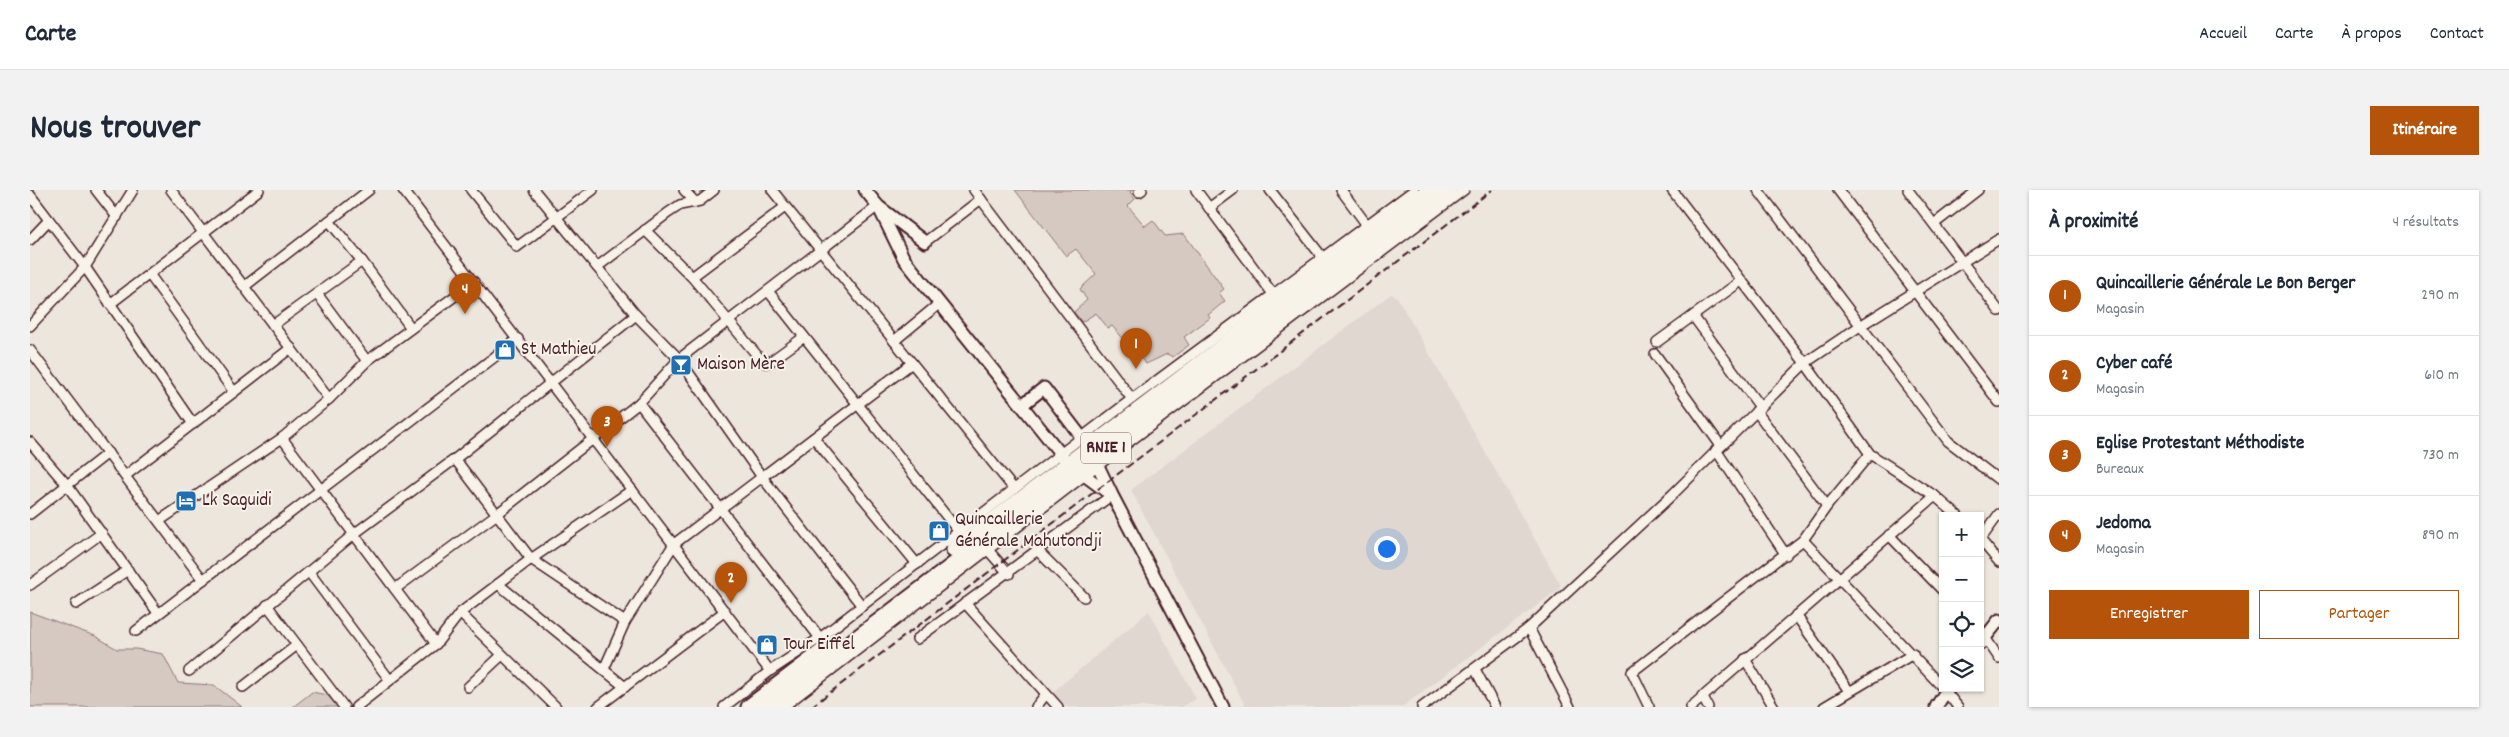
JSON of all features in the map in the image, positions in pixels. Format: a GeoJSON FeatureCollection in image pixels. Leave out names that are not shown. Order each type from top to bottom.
{"type":"FeatureCollection","features":[{"type":"Feature","properties":{"kind":"highway","name":"RNIE 1"},"geometry":{"type":"LineString","coordinates":[[1091,452],[1429,190]]}},
{"type":"Feature","properties":{"kind":"highway","name":"RNIE 1"},"geometry":{"type":"LineString","coordinates":[[748,707],[1073,465],[1448,190]]}},
{"type":"Feature","properties":{"kind":"highway","name":"RNIE 1"},"geometry":{"type":"LineString","coordinates":[[766,707],[1073,465]]}},
{"type":"Feature","properties":{"kind":"street"},"geometry":{"type":"LineString","coordinates":[[96,190],[117,216]]}},
{"type":"Feature","properties":{"kind":"street"},"geometry":{"type":"LineString","coordinates":[[30,326],[85,267],[134,190]]}},
{"type":"Feature","properties":{"kind":"street"},"geometry":{"type":"LineString","coordinates":[[171,190],[329,399]]}},
{"type":"Feature","properties":{"kind":"street"},"geometry":{"type":"LineString","coordinates":[[110,304],[259,190]]}},
{"type":"Feature","properties":{"kind":"street"},"geometry":{"type":"LineString","coordinates":[[244,286],[369,190]]}},
{"type":"Feature","properties":{"kind":"street"},"geometry":{"type":"LineString","coordinates":[[403,190],[770,671]]}},
{"type":"Feature","properties":{"kind":"street"},"geometry":{"type":"LineString","coordinates":[[471,190],[517,247],[593,190]]}},
{"type":"Feature","properties":{"kind":"street"},"geometry":{"type":"LineString","coordinates":[[534,190],[636,314],[679,359],[762,477],[862,606]]}},
{"type":"Feature","properties":{"kind":"street"},"geometry":{"type":"LineString","coordinates":[[684,190],[694,202]]}},
{"type":"Feature","properties":{"kind":"street"},"geometry":{"type":"LineString","coordinates":[[597,267],[680,205],[694,202],[714,190]]}},
{"type":"Feature","properties":{"kind":"street"},"geometry":{"type":"LineString","coordinates":[[772,190],[1014,489]]}},
{"type":"Feature","properties":{"kind":"street"},"geometry":{"type":"LineString","coordinates":[[865,190],[878,206],[904,259],[1022,405],[1073,465],[1112,495]]}},
{"type":"Feature","properties":{"kind":"street"},"geometry":{"type":"LineString","coordinates":[[974,190],[1132,399]]}},
{"type":"Feature","properties":{"kind":"street"},"geometry":{"type":"LineString","coordinates":[[1196,190],[1274,294]]}},
{"type":"Feature","properties":{"kind":"street"},"geometry":{"type":"LineString","coordinates":[[1209,208],[1233,190]]}},
{"type":"Feature","properties":{"kind":"street"},"geometry":{"type":"LineString","coordinates":[[1270,190],[1323,258]]}},
{"type":"Feature","properties":{"kind":"street"},"geometry":{"type":"LineString","coordinates":[[1341,190],[1367,225]]}},
{"type":"Feature","properties":{"kind":"street"},"geometry":{"type":"LineString","coordinates":[[783,707],[988,550],[1073,465],[1464,190]]}},
{"type":"Feature","properties":{"kind":"street"},"geometry":{"type":"LineString","coordinates":[[1672,190],[1805,363],[1870,454],[1935,496],[1953,512]]}},
{"type":"Feature","properties":{"kind":"street"},"geometry":{"type":"LineString","coordinates":[[1758,190],[1948,441],[1999,480]]}},
{"type":"Feature","properties":{"kind":"street"},"geometry":{"type":"LineString","coordinates":[[1838,190],[1999,402]]}},
{"type":"Feature","properties":{"kind":"street"},"geometry":{"type":"LineString","coordinates":[[1908,190],[1999,310]]}},
{"type":"Feature","properties":{"kind":"street"},"geometry":{"type":"LineString","coordinates":[[1934,224],[1978,190]]}},
{"type":"Feature","properties":{"kind":"street"},"geometry":{"type":"LineString","coordinates":[[1091,452],[1132,399],[1323,258],[1410,191]]}},
{"type":"Feature","properties":{"kind":"street"},"geometry":{"type":"LineString","coordinates":[[30,195],[85,267],[193,424]]}},
{"type":"Feature","properties":{"kind":"street"},"geometry":{"type":"LineString","coordinates":[[878,206],[926,242],[981,199]]}},
{"type":"Feature","properties":{"kind":"street"},"geometry":{"type":"LineString","coordinates":[[395,590],[497,514],[639,403],[679,359],[878,206]]}},
{"type":"Feature","properties":{"kind":"street"},"geometry":{"type":"LineString","coordinates":[[692,277],[785,207]]}},
{"type":"Feature","properties":{"kind":"street"},"geometry":{"type":"LineString","coordinates":[[30,240],[49,220]]}},
{"type":"Feature","properties":{"kind":"street"},"geometry":{"type":"LineString","coordinates":[[328,221],[362,262],[410,328]]}},
{"type":"Feature","properties":{"kind":"street"},"geometry":{"type":"LineString","coordinates":[[645,230],[692,277],[754,354],[766,363],[804,338]]}},
{"type":"Feature","properties":{"kind":"street"},"geometry":{"type":"LineString","coordinates":[[1422,707],[1529,628],[1805,363],[1860,326],[1999,239]]}},
{"type":"Feature","properties":{"kind":"street"},"geometry":{"type":"LineString","coordinates":[[273,325],[318,295],[362,262]]}},
{"type":"Feature","properties":{"kind":"street"},"geometry":{"type":"LineString","coordinates":[[149,274],[234,392]]}},
{"type":"Feature","properties":{"kind":"street"},"geometry":{"type":"LineString","coordinates":[[1658,342],[1741,281]]}},
{"type":"Feature","properties":{"kind":"street"},"geometry":{"type":"LineString","coordinates":[[159,521],[282,438],[329,399],[367,361],[474,282]]}},
{"type":"Feature","properties":{"kind":"street"},"geometry":{"type":"LineString","coordinates":[[768,292],[959,532]]}},
{"type":"Feature","properties":{"kind":"street"},"geometry":{"type":"LineString","coordinates":[[318,295],[367,361]]}},
{"type":"Feature","properties":{"kind":"street"},"geometry":{"type":"LineString","coordinates":[[894,341],[940,303]]}},
{"type":"Feature","properties":{"kind":"street"},"geometry":{"type":"LineString","coordinates":[[189,671],[354,534],[454,460],[636,314]]}},
{"type":"Feature","properties":{"kind":"street"},"geometry":{"type":"LineString","coordinates":[[1692,316],[1827,506]]}},
{"type":"Feature","properties":{"kind":"street"},"geometry":{"type":"LineString","coordinates":[[136,630],[518,340]]}},
{"type":"Feature","properties":{"kind":"street"},"geometry":{"type":"LineString","coordinates":[[124,476],[291,348]]}},
{"type":"Feature","properties":{"kind":"street"},"geometry":{"type":"LineString","coordinates":[[30,350],[203,580]]}},
{"type":"Feature","properties":{"kind":"street"},"geometry":{"type":"LineString","coordinates":[[1655,354],[1786,555]]}},
{"type":"Feature","properties":{"kind":"street"},"geometry":{"type":"LineString","coordinates":[[604,670],[626,622],[674,544],[912,363]]}},
{"type":"Feature","properties":{"kind":"street"},"geometry":{"type":"LineString","coordinates":[[1022,405],[1044,388],[1091,452],[1223,707]]}},
{"type":"Feature","properties":{"kind":"street"},"geometry":{"type":"LineString","coordinates":[[639,403],[820,638]]}},
{"type":"Feature","properties":{"kind":"street"},"geometry":{"type":"LineString","coordinates":[[282,438],[436,644]]}},
{"type":"Feature","properties":{"kind":"street"},"geometry":{"type":"LineString","coordinates":[[814,438],[916,564]]}},
{"type":"Feature","properties":{"kind":"street"},"geometry":{"type":"LineString","coordinates":[[30,442],[67,485],[158,613]]}},
{"type":"Feature","properties":{"kind":"street"},"geometry":{"type":"LineString","coordinates":[[30,514],[108,454]]}},
{"type":"Feature","properties":{"kind":"street"},"geometry":{"type":"LineString","coordinates":[[1648,707],[1632,672],[1804,540],[1827,506],[1870,454]]}},
{"type":"Feature","properties":{"kind":"street"},"geometry":{"type":"LineString","coordinates":[[454,460],[531,559],[626,622]]}},
{"type":"Feature","properties":{"kind":"street"},"geometry":{"type":"LineString","coordinates":[[724,707],[770,671],[820,638],[1014,489],[1073,465]]}},
{"type":"Feature","properties":{"kind":"street"},"geometry":{"type":"LineString","coordinates":[[356,707],[389,679],[436,644],[460,613],[531,559],[632,490]]}},
{"type":"Feature","properties":{"kind":"street"},"geometry":{"type":"LineString","coordinates":[[917,640],[1112,495]]}},
{"type":"Feature","properties":{"kind":"street"},"geometry":{"type":"LineString","coordinates":[[1691,707],[1935,496]]}},
{"type":"Feature","properties":{"kind":"street"},"geometry":{"type":"LineString","coordinates":[[1984,535],[1999,514]]}},
{"type":"Feature","properties":{"kind":"street"},"geometry":{"type":"LineString","coordinates":[[30,584],[102,533]]}},
{"type":"Feature","properties":{"kind":"street"},"geometry":{"type":"LineString","coordinates":[[1889,535],[1939,587]]}},
{"type":"Feature","properties":{"kind":"street"},"geometry":{"type":"LineString","coordinates":[[1804,540],[1939,682]]}},
{"type":"Feature","properties":{"kind":"street"},"geometry":{"type":"LineString","coordinates":[[1984,545],[1999,562]]}},
{"type":"Feature","properties":{"kind":"street"},"geometry":{"type":"LineString","coordinates":[[988,550],[1008,574]]}},
{"type":"Feature","properties":{"kind":"street"},"geometry":{"type":"LineString","coordinates":[[1038,551],[1084,597]]}},
{"type":"Feature","properties":{"kind":"street"},"geometry":{"type":"LineString","coordinates":[[76,604],[128,570]]}},
{"type":"Feature","properties":{"kind":"street"},"geometry":{"type":"LineString","coordinates":[[309,572],[389,679]]}},
{"type":"Feature","properties":{"kind":"street"},"geometry":{"type":"LineString","coordinates":[[498,584],[625,687]]}},
{"type":"Feature","properties":{"kind":"street"},"geometry":{"type":"LineString","coordinates":[[965,603],[1058,707]]}},
{"type":"Feature","properties":{"kind":"street"},"geometry":{"type":"LineString","coordinates":[[267,606],[344,707]]}},
{"type":"Feature","properties":{"kind":"street"},"geometry":{"type":"LineString","coordinates":[[598,707],[725,611]]}},
{"type":"Feature","properties":{"kind":"street"},"geometry":{"type":"LineString","coordinates":[[460,613],[556,707]]}},
{"type":"Feature","properties":{"kind":"street"},"geometry":{"type":"LineString","coordinates":[[1796,615],[1849,691]]}},
{"type":"Feature","properties":{"kind":"street"},"geometry":{"type":"LineString","coordinates":[[1984,635],[1999,620]]}},
{"type":"Feature","properties":{"kind":"street"},"geometry":{"type":"LineString","coordinates":[[1529,628],[1570,707]]}},
{"type":"Feature","properties":{"kind":"street"},"geometry":{"type":"LineString","coordinates":[[1984,639],[1999,658]]}},
{"type":"Feature","properties":{"kind":"street"},"geometry":{"type":"LineString","coordinates":[[242,687],[297,645]]}},
{"type":"Feature","properties":{"kind":"street"},"geometry":{"type":"LineString","coordinates":[[468,687],[502,654]]}},
{"type":"Feature","properties":{"kind":"street"},"geometry":{"type":"LineString","coordinates":[[1824,707],[1913,654]]}},
{"type":"Feature","properties":{"kind":"street"},"geometry":{"type":"LineString","coordinates":[[1745,659],[1774,707]]}},
{"type":"Feature","properties":{"kind":"street"},"geometry":{"type":"LineString","coordinates":[[1475,669],[1495,707]]}},
{"type":"Feature","properties":{"kind":"street"},"geometry":{"type":"LineString","coordinates":[[1936,707],[1944,692]]}},
{"type":"Feature","properties":{"kind":"street"},"geometry":{"type":"LineString","coordinates":[[1947,692],[1958,707]]}},
{"type":"Feature","properties":{"kind":"street"},"geometry":{"type":"LineString","coordinates":[[1036,707],[1046,694]]}},
{"type":"Feature","properties":{"kind":"street"},"geometry":{"type":"LineString","coordinates":[[1702,696],[1708,707]]}},
{"type":"Feature","properties":{"kind":"shaded area"},"geometry":{"type":"Polygon","coordinates":[[[1015,190],[1133,190],[1130,192],[1135,199],[1128,206],[1145,226],[1153,220],[1165,236],[1184,234],[1224,289],[1219,293],[1225,301],[1208,315],[1210,318],[1184,337],[1189,345],[1173,357],[1167,354],[1146,364],[1112,326],[1108,328],[1096,313],[1082,322],[1074,312],[1087,300],[1080,289],[1096,274],[1076,249],[1066,256],[1015,190]]]}},
{"type":"Feature","properties":{"kind":"shaded area"},"geometry":{"type":"Polygon","coordinates":[[[1391,294],[1397,297],[1560,584],[1559,589],[1402,707],[1246,707],[1131,490],[1391,294]]]}},
{"type":"Feature","properties":{"kind":"shaded area"},"geometry":{"type":"Polygon","coordinates":[[[1149,611],[1196,699],[1182,707],[1067,707],[1053,692],[1149,611]]]}},
{"type":"Feature","properties":{"kind":"shaded area"},"geometry":{"type":"Polygon","coordinates":[[[30,612],[95,636],[117,649],[136,649],[163,654],[178,683],[214,685],[242,707],[30,707],[30,612]]]}},
{"type":"Feature","properties":{"kind":"shaded area"},"geometry":{"type":"Polygon","coordinates":[[[312,692],[327,695],[338,707],[293,707],[312,692]]]}},
{"type":"Feature","properties":{"kind":"railway"},"geometry":{"type":"LineString","coordinates":[[811,707],[1492,190]]}},
{"type":"Feature","properties":{"kind":"place","name":"Jedoma"},"geometry":{"type":"Point","coordinates":[465,314]}},
{"type":"Feature","properties":{"kind":"place","name":"St Mathieu"},"geometry":{"type":"Point","coordinates":[505,350]}},
{"type":"Feature","properties":{"kind":"place","name":"Maison Mère"},"geometry":{"type":"Point","coordinates":[681,365]}},
{"type":"Feature","properties":{"kind":"place","name":"Quincaillerie Générale Le Bon Berger"},"geometry":{"type":"Point","coordinates":[1136,369]}},
{"type":"Feature","properties":{"kind":"place","name":"Eglise Protestant Méthodiste"},"geometry":{"type":"Point","coordinates":[607,447]}},
{"type":"Feature","properties":{"kind":"place","name":"Lk Saguidi"},"geometry":{"type":"Point","coordinates":[186,501]}},
{"type":"Feature","properties":{"kind":"place","name":"Quincaillerie Générale Mahutondji"},"geometry":{"type":"Point","coordinates":[939,531]}},
{"type":"Feature","properties":{"kind":"place","name":"Cyber café"},"geometry":{"type":"Point","coordinates":[731,603]}},
{"type":"Feature","properties":{"kind":"place","name":"Tour Eiffel"},"geometry":{"type":"Point","coordinates":[767,645]}}]}
